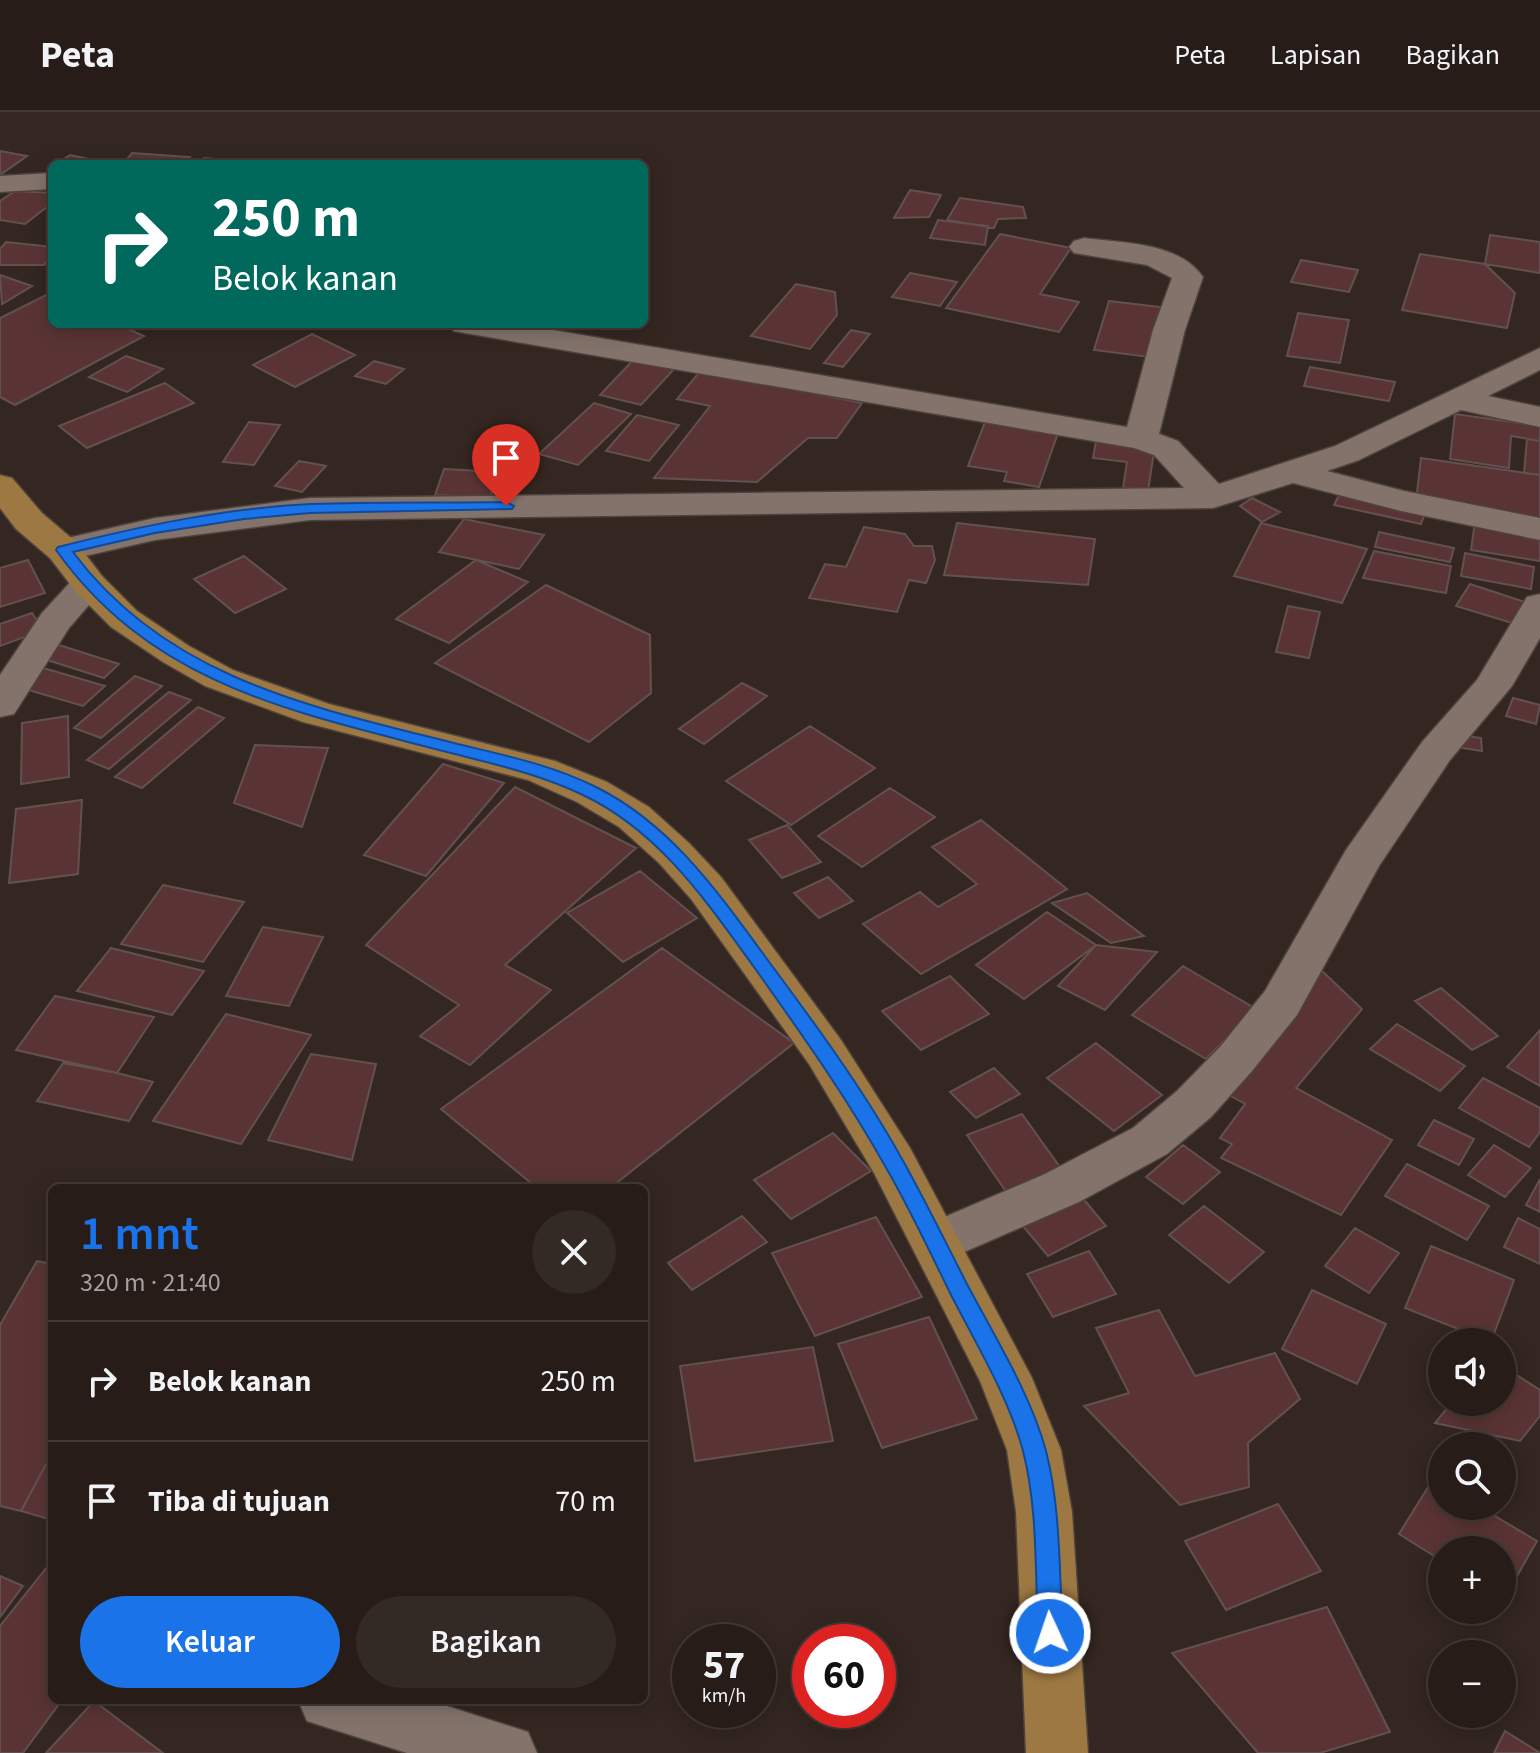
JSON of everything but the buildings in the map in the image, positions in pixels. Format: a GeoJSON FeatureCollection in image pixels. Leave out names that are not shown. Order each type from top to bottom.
{"type":"FeatureCollection","features":[{"type":"Feature","properties":{"kind":"main road"},"geometry":{"type":"LineString","coordinates":[[0,485],[29,521],[124,619],[176,654],[219,678],[317,713],[541,770],[592,792],[634,817],[674,853],[706,888],[825,1052],[893,1162],[1005,1378],[1034,1450],[1044,1512],[1057,1753]]}},
{"type":"Feature","properties":{"kind":"street"},"geometry":{"type":"LineString","coordinates":[[0,184],[48,181]]}},
{"type":"Feature","properties":{"kind":"street"},"geometry":{"type":"LineString","coordinates":[[1084,247],[1161,259],[1182,268],[1188,277],[1169,330],[1141,439]]}},
{"type":"Feature","properties":{"kind":"street"},"geometry":{"type":"LineString","coordinates":[[487,328],[1141,439],[1166,448],[1213,498]]}},
{"type":"Feature","properties":{"kind":"street"},"geometry":{"type":"LineString","coordinates":[[0,705],[55,621],[76,567],[155,529],[310,509],[1213,498],[1347,453],[1540,358]]}},
{"type":"Feature","properties":{"kind":"street"},"geometry":{"type":"LineString","coordinates":[[1457,399],[1540,417]]}},
{"type":"Feature","properties":{"kind":"street"},"geometry":{"type":"LineString","coordinates":[[1292,472],[1401,501],[1540,529]]}},
{"type":"Feature","properties":{"kind":"street"},"geometry":{"type":"LineString","coordinates":[[937,1242],[1062,1188],[1150,1141],[1194,1104],[1281,1003],[1361,860],[1436,751],[1493,686],[1540,605]]}},
{"type":"Feature","properties":{"kind":"street"},"geometry":{"type":"LineString","coordinates":[[341,1704],[506,1753]]}},
{"type":"Feature","properties":{"kind":"route"},"geometry":{"type":"LineString","coordinates":[[506,506],[310,509],[244,515],[155,529],[63,550],[89,584],[124,619],[219,678],[317,713],[541,770],[592,792],[634,817],[674,853],[706,888],[825,1052],[893,1162],[1005,1378],[1034,1450],[1044,1512],[1050,1633]]}}]}
